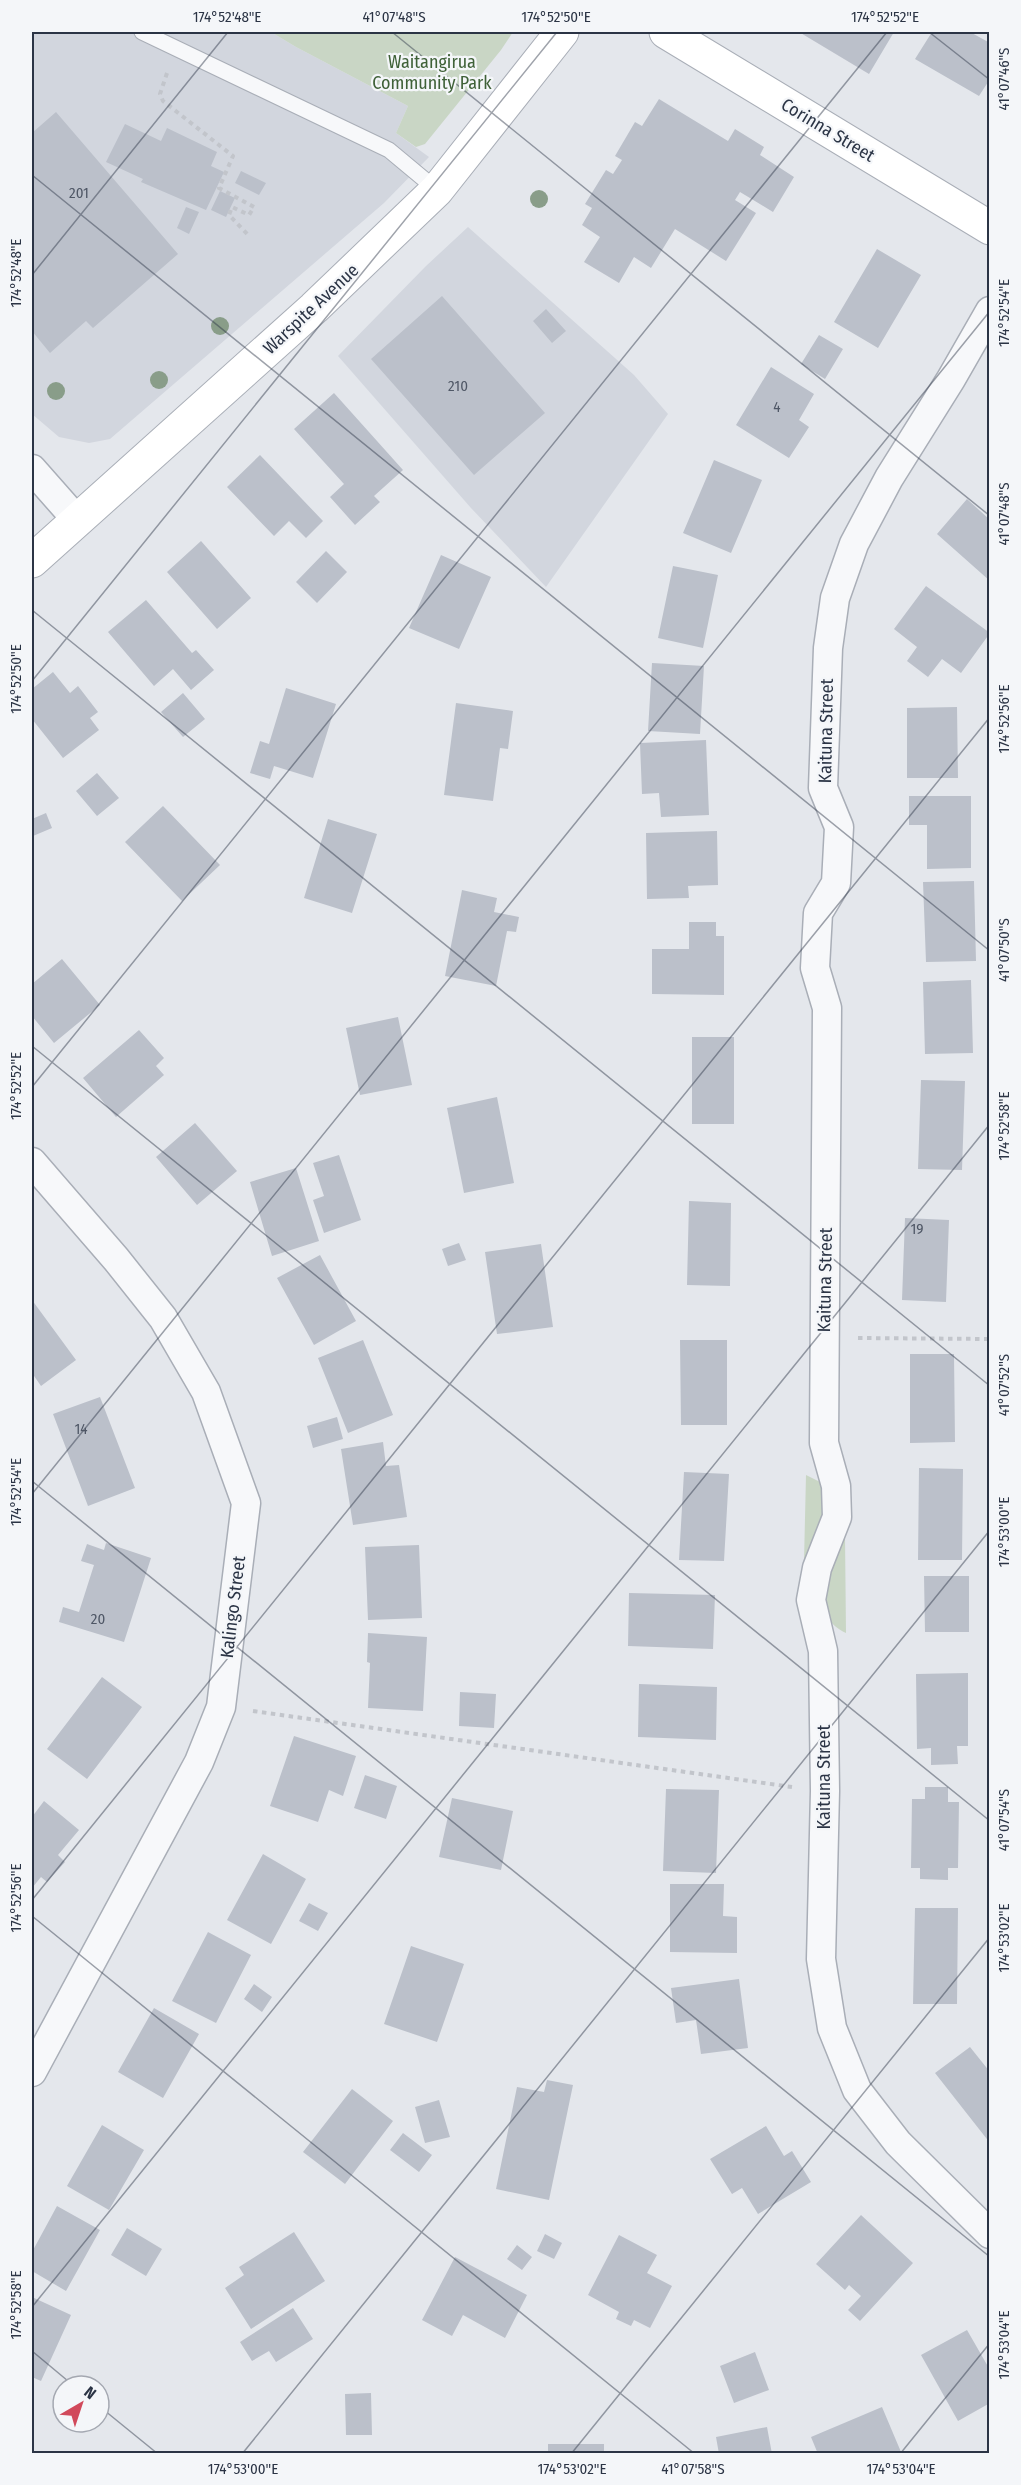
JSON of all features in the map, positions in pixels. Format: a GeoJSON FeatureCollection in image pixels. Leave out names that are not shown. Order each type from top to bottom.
{"type":"FeatureCollection","features":[{"type":"Feature","properties":{"kind":"main road","name":"Warspite Avenue"},"geometry":{"type":"LineString","coordinates":[[32,561],[314,308],[436,190],[562,32]]}},
{"type":"Feature","properties":{"kind":"main road","name":"Corinna Street"},"geometry":{"type":"LineString","coordinates":[[666,32],[990,228]]}},
{"type":"Feature","properties":{"kind":"street","name":"Kaituna Street"},"geometry":{"type":"LineString","coordinates":[[990,311],[951,379],[889,478],[854,544],[835,598],[828,648],[823,788],[839,827],[836,883],[818,913],[815,968],[827,1008],[824,1443],[836,1486],[837,1517],[817,1568],[811,1600],[823,1651],[825,1791],[821,1959],[832,2028],[857,2090],[891,2134],[990,2234]]}},
{"type":"Feature","properties":{"kind":"street"},"geometry":{"type":"LineString","coordinates":[[32,469],[77,520]]}},
{"type":"Feature","properties":{"kind":"street","name":"Kalingo Street"},"geometry":{"type":"LineString","coordinates":[[32,1162],[116,1259],[163,1318],[206,1392],[246,1503],[221,1707],[199,1762],[32,2072]]}},
{"type":"Feature","properties":{"kind":"lane"},"geometry":{"type":"LineString","coordinates":[[142,32],[389,150],[436,190]]}},
{"type":"Feature","properties":{"kind":"path"},"geometry":{"type":"LineString","coordinates":[[177,47],[160,94],[163,102],[233,156],[219,188],[254,207],[249,215],[232,207],[229,215],[249,236]]}},
{"type":"Feature","properties":{"kind":"path"},"geometry":{"type":"LineString","coordinates":[[825,1339],[990,1339]]}},
{"type":"Feature","properties":{"kind":"path"},"geometry":{"type":"LineString","coordinates":[[221,1707],[825,1791]]}},
{"type":"Feature","properties":{"kind":"shaded area"},"geometry":{"type":"Polygon","coordinates":[[[32,32],[271,32],[408,106],[396,133],[429,157],[384,203],[110,439],[89,443],[59,437],[32,414],[32,32]]]}},
{"type":"Feature","properties":{"kind":"shaded area"},"geometry":{"type":"Polygon","coordinates":[[[468,227],[634,375],[668,414],[546,587],[471,508],[338,356],[426,266],[468,227]]]}},
{"type":"Feature","properties":{"kind":"green space","name":"Waitangirua Community Park"},"geometry":{"type":"Polygon","coordinates":[[[271,32],[513,32],[425,144],[416,147],[396,133],[408,106],[271,32]]]}},
{"type":"Feature","properties":{"kind":"green space"},"geometry":{"type":"Polygon","coordinates":[[[806,1475],[824,1484],[824,1496],[819,1533],[804,1561],[806,1475]]]}},
{"type":"Feature","properties":{"kind":"green space"},"geometry":{"type":"Polygon","coordinates":[[[845,1536],[846,1633],[833,1624],[826,1614],[823,1601],[828,1575],[845,1536]]]}},
{"type":"Feature","properties":{"kind":"building"},"geometry":{"type":"Polygon","coordinates":[[[799,32],[894,32],[869,74],[799,32]]]}},
{"type":"Feature","properties":{"kind":"building"},"geometry":{"type":"Polygon","coordinates":[[[932,32],[970,32],[990,43],[990,79],[979,96],[915,59],[932,32]]]}},
{"type":"Feature","properties":{"kind":"building"},"geometry":{"type":"Polygon","coordinates":[[[659,99],[728,141],[735,129],[764,147],[760,155],[794,177],[773,212],[740,192],[735,200],[756,213],[726,261],[675,229],[651,268],[634,257],[619,283],[584,262],[600,237],[582,225],[592,208],[585,204],[606,170],[613,174],[622,160],[615,156],[635,122],[642,126],[659,99]]]}},
{"type":"Feature","properties":{"kind":"building"},"geometry":{"type":"Polygon","coordinates":[[[56,112],[178,254],[93,328],[86,321],[50,353],[32,331],[32,133],[56,112]]]}},
{"type":"Feature","properties":{"kind":"building"},"geometry":{"type":"Polygon","coordinates":[[[125,124],[161,141],[167,128],[217,152],[211,166],[224,172],[206,210],[141,182],[143,179],[106,162],[125,124]]]}},
{"type":"Feature","properties":{"kind":"building"},"geometry":{"type":"Polygon","coordinates":[[[241,171],[266,183],[259,195],[235,183],[241,171]]]}},
{"type":"Feature","properties":{"kind":"building"},"geometry":{"type":"Polygon","coordinates":[[[220,191],[235,198],[226,217],[211,210],[220,191]]]}},
{"type":"Feature","properties":{"kind":"building"},"geometry":{"type":"Polygon","coordinates":[[[186,207],[199,212],[189,234],[177,228],[186,207]]]}},
{"type":"Feature","properties":{"kind":"building"},"geometry":{"type":"Polygon","coordinates":[[[877,249],[921,275],[878,348],[834,322],[877,249]]]}},
{"type":"Feature","properties":{"kind":"building"},"geometry":{"type":"Polygon","coordinates":[[[442,296],[545,413],[474,475],[371,359],[442,296]]]}},
{"type":"Feature","properties":{"kind":"building"},"geometry":{"type":"Polygon","coordinates":[[[546,309],[566,331],[552,343],[533,321],[546,309]]]}},
{"type":"Feature","properties":{"kind":"building"},"geometry":{"type":"Polygon","coordinates":[[[819,335],[843,349],[825,379],[801,364],[819,335]]]}},
{"type":"Feature","properties":{"kind":"building"},"geometry":{"type":"Polygon","coordinates":[[[771,367],[814,394],[799,420],[809,427],[789,458],[736,425],[771,367]]]}},
{"type":"Feature","properties":{"kind":"building"},"geometry":{"type":"Polygon","coordinates":[[[334,393],[403,470],[374,496],[380,502],[355,525],[330,497],[344,484],[294,429],[334,393]]]}},
{"type":"Feature","properties":{"kind":"building"},"geometry":{"type":"Polygon","coordinates":[[[260,455],[323,521],[306,538],[289,521],[274,536],[227,487],[260,455]]]}},
{"type":"Feature","properties":{"kind":"building"},"geometry":{"type":"Polygon","coordinates":[[[714,460],[762,480],[731,553],[683,533],[714,460]]]}},
{"type":"Feature","properties":{"kind":"building"},"geometry":{"type":"Polygon","coordinates":[[[967,499],[990,520],[990,581],[937,534],[967,499]]]}},
{"type":"Feature","properties":{"kind":"building"},"geometry":{"type":"Polygon","coordinates":[[[201,541],[251,598],[217,629],[167,572],[201,541]]]}},
{"type":"Feature","properties":{"kind":"building"},"geometry":{"type":"Polygon","coordinates":[[[326,551],[347,572],[317,603],[296,582],[326,551]]]}},
{"type":"Feature","properties":{"kind":"building"},"geometry":{"type":"Polygon","coordinates":[[[441,555],[491,577],[459,649],[409,628],[441,555]]]}},
{"type":"Feature","properties":{"kind":"building"},"geometry":{"type":"Polygon","coordinates":[[[673,566],[718,575],[703,648],[658,638],[673,566]]]}},
{"type":"Feature","properties":{"kind":"building"},"geometry":{"type":"Polygon","coordinates":[[[926,586],[990,633],[961,673],[942,659],[928,677],[907,661],[917,647],[894,629],[926,586]]]}},
{"type":"Feature","properties":{"kind":"building"},"geometry":{"type":"Polygon","coordinates":[[[146,600],[192,653],[196,650],[214,670],[191,690],[173,669],[154,686],[108,632],[146,600]]]}},
{"type":"Feature","properties":{"kind":"building"},"geometry":{"type":"Polygon","coordinates":[[[652,663],[704,666],[700,734],[648,731],[652,663]]]}},
{"type":"Feature","properties":{"kind":"building"},"geometry":{"type":"Polygon","coordinates":[[[53,672],[70,693],[78,686],[98,712],[90,718],[99,730],[63,758],[32,719],[32,689],[53,672]]]}},
{"type":"Feature","properties":{"kind":"building"},"geometry":{"type":"Polygon","coordinates":[[[286,688],[336,704],[313,778],[274,766],[270,779],[250,773],[260,741],[269,744],[286,688]]]}},
{"type":"Feature","properties":{"kind":"building"},"geometry":{"type":"Polygon","coordinates":[[[183,693],[205,719],[183,737],[161,712],[183,693]]]}},
{"type":"Feature","properties":{"kind":"building"},"geometry":{"type":"Polygon","coordinates":[[[456,703],[513,711],[508,749],[500,748],[493,801],[444,795],[456,703]]]}},
{"type":"Feature","properties":{"kind":"building"},"geometry":{"type":"Polygon","coordinates":[[[957,707],[958,778],[907,778],[907,708],[957,707]]]}},
{"type":"Feature","properties":{"kind":"building"},"geometry":{"type":"Polygon","coordinates":[[[706,740],[709,815],[661,817],[659,793],[642,794],[640,743],[706,740]]]}},
{"type":"Feature","properties":{"kind":"building"},"geometry":{"type":"Polygon","coordinates":[[[97,773],[119,798],[97,816],[76,791],[97,773]]]}},
{"type":"Feature","properties":{"kind":"building"},"geometry":{"type":"Polygon","coordinates":[[[909,796],[971,796],[971,868],[927,869],[927,825],[909,825],[909,796]]]}},
{"type":"Feature","properties":{"kind":"building"},"geometry":{"type":"Polygon","coordinates":[[[163,806],[220,865],[182,901],[125,842],[163,806]]]}},
{"type":"Feature","properties":{"kind":"building"},"geometry":{"type":"Polygon","coordinates":[[[46,813],[52,828],[33,836],[32,819],[46,813]]]}},
{"type":"Feature","properties":{"kind":"building"},"geometry":{"type":"Polygon","coordinates":[[[328,819],[377,834],[352,913],[304,898],[328,819]]]}},
{"type":"Feature","properties":{"kind":"building"},"geometry":{"type":"Polygon","coordinates":[[[717,831],[718,885],[688,886],[689,898],[647,899],[646,833],[717,831]]]}},
{"type":"Feature","properties":{"kind":"building"},"geometry":{"type":"Polygon","coordinates":[[[974,881],[976,961],[926,962],[923,882],[974,881]]]}},
{"type":"Feature","properties":{"kind":"building"},"geometry":{"type":"Polygon","coordinates":[[[462,890],[497,898],[494,912],[519,917],[516,932],[507,931],[496,986],[445,976],[462,890]]]}},
{"type":"Feature","properties":{"kind":"building"},"geometry":{"type":"Polygon","coordinates":[[[689,922],[716,922],[716,936],[724,936],[724,995],[652,994],[652,949],[689,949],[689,922]]]}},
{"type":"Feature","properties":{"kind":"building"},"geometry":{"type":"Polygon","coordinates":[[[62,959],[100,1005],[54,1043],[32,1016],[32,984],[62,959]]]}},
{"type":"Feature","properties":{"kind":"building"},"geometry":{"type":"Polygon","coordinates":[[[971,980],[973,1053],[925,1054],[923,982],[971,980]]]}},
{"type":"Feature","properties":{"kind":"building"},"geometry":{"type":"Polygon","coordinates":[[[398,1017],[412,1085],[360,1095],[346,1028],[398,1017]]]}},
{"type":"Feature","properties":{"kind":"building"},"geometry":{"type":"Polygon","coordinates":[[[139,1030],[164,1058],[156,1066],[164,1075],[116,1117],[83,1078],[139,1030]]]}},
{"type":"Feature","properties":{"kind":"building"},"geometry":{"type":"Polygon","coordinates":[[[692,1037],[734,1037],[734,1124],[692,1124],[692,1037]]]}},
{"type":"Feature","properties":{"kind":"building"},"geometry":{"type":"Polygon","coordinates":[[[921,1080],[965,1081],[962,1170],[918,1169],[921,1080]]]}},
{"type":"Feature","properties":{"kind":"building"},"geometry":{"type":"Polygon","coordinates":[[[497,1097],[514,1183],[464,1193],[447,1108],[497,1097]]]}},
{"type":"Feature","properties":{"kind":"building"},"geometry":{"type":"Polygon","coordinates":[[[195,1123],[237,1171],[197,1205],[156,1157],[195,1123]]]}},
{"type":"Feature","properties":{"kind":"building"},"geometry":{"type":"Polygon","coordinates":[[[339,1155],[361,1220],[324,1233],[313,1200],[324,1196],[313,1163],[339,1155]]]}},
{"type":"Feature","properties":{"kind":"building"},"geometry":{"type":"Polygon","coordinates":[[[296,1168],[319,1241],[272,1256],[250,1182],[296,1168]]]}},
{"type":"Feature","properties":{"kind":"building"},"geometry":{"type":"Polygon","coordinates":[[[689,1201],[731,1203],[730,1286],[687,1285],[689,1201]]]}},
{"type":"Feature","properties":{"kind":"building"},"geometry":{"type":"Polygon","coordinates":[[[905,1218],[949,1220],[946,1302],[902,1300],[905,1218]]]}},
{"type":"Feature","properties":{"kind":"building"},"geometry":{"type":"Polygon","coordinates":[[[459,1243],[466,1260],[448,1266],[442,1249],[459,1243]]]}},
{"type":"Feature","properties":{"kind":"building"},"geometry":{"type":"Polygon","coordinates":[[[541,1244],[553,1327],[497,1334],[485,1252],[541,1244]]]}},
{"type":"Feature","properties":{"kind":"building"},"geometry":{"type":"Polygon","coordinates":[[[320,1255],[356,1321],[314,1345],[277,1278],[320,1255]]]}},
{"type":"Feature","properties":{"kind":"building"},"geometry":{"type":"Polygon","coordinates":[[[32,1300],[76,1360],[41,1386],[32,1373],[32,1300]]]}},
{"type":"Feature","properties":{"kind":"building"},"geometry":{"type":"Polygon","coordinates":[[[363,1340],[393,1415],[348,1433],[318,1358],[363,1340]]]}},
{"type":"Feature","properties":{"kind":"building"},"geometry":{"type":"Polygon","coordinates":[[[680,1340],[727,1340],[727,1425],[681,1425],[680,1340]]]}},
{"type":"Feature","properties":{"kind":"building"},"geometry":{"type":"Polygon","coordinates":[[[910,1354],[954,1354],[955,1442],[910,1443],[910,1354]]]}},
{"type":"Feature","properties":{"kind":"building"},"geometry":{"type":"Polygon","coordinates":[[[100,1397],[135,1488],[88,1506],[53,1414],[100,1397]]]}},
{"type":"Feature","properties":{"kind":"building"},"geometry":{"type":"Polygon","coordinates":[[[337,1417],[343,1439],[313,1448],[307,1426],[337,1417]]]}},
{"type":"Feature","properties":{"kind":"building"},"geometry":{"type":"Polygon","coordinates":[[[383,1442],[386,1466],[399,1465],[407,1517],[353,1525],[341,1449],[383,1442]]]}},
{"type":"Feature","properties":{"kind":"building"},"geometry":{"type":"Polygon","coordinates":[[[919,1468],[963,1469],[962,1560],[918,1560],[919,1468]]]}},
{"type":"Feature","properties":{"kind":"building"},"geometry":{"type":"Polygon","coordinates":[[[684,1472],[729,1474],[724,1561],[679,1560],[684,1472]]]}},
{"type":"Feature","properties":{"kind":"building"},"geometry":{"type":"Polygon","coordinates":[[[106,1543],[151,1558],[124,1642],[59,1622],[63,1607],[79,1612],[94,1565],[81,1561],[87,1544],[104,1550],[106,1543]]]}},
{"type":"Feature","properties":{"kind":"building"},"geometry":{"type":"Polygon","coordinates":[[[419,1545],[422,1618],[368,1620],[365,1547],[419,1545]]]}},
{"type":"Feature","properties":{"kind":"building"},"geometry":{"type":"Polygon","coordinates":[[[924,1576],[969,1576],[969,1632],[925,1632],[924,1576]]]}},
{"type":"Feature","properties":{"kind":"building"},"geometry":{"type":"Polygon","coordinates":[[[629,1593],[715,1595],[713,1649],[628,1646],[629,1593]]]}},
{"type":"Feature","properties":{"kind":"building"},"geometry":{"type":"Polygon","coordinates":[[[368,1633],[427,1637],[423,1711],[368,1708],[370,1663],[367,1662],[368,1633]]]}},
{"type":"Feature","properties":{"kind":"building"},"geometry":{"type":"Polygon","coordinates":[[[968,1673],[968,1746],[957,1746],[958,1764],[931,1765],[931,1748],[917,1749],[916,1674],[968,1673]]]}},
{"type":"Feature","properties":{"kind":"building"},"geometry":{"type":"Polygon","coordinates":[[[102,1677],[142,1707],[87,1779],[47,1749],[102,1677]]]}},
{"type":"Feature","properties":{"kind":"building"},"geometry":{"type":"Polygon","coordinates":[[[639,1684],[717,1687],[716,1740],[638,1737],[639,1684]]]}},
{"type":"Feature","properties":{"kind":"building"},"geometry":{"type":"Polygon","coordinates":[[[460,1692],[496,1694],[494,1728],[459,1726],[460,1692]]]}},
{"type":"Feature","properties":{"kind":"building"},"geometry":{"type":"Polygon","coordinates":[[[294,1736],[356,1756],[343,1796],[329,1790],[318,1822],[270,1806],[294,1736]]]}},
{"type":"Feature","properties":{"kind":"building"},"geometry":{"type":"Polygon","coordinates":[[[365,1775],[397,1786],[386,1819],[354,1808],[365,1775]]]}},
{"type":"Feature","properties":{"kind":"building"},"geometry":{"type":"Polygon","coordinates":[[[925,1787],[948,1787],[948,1802],[959,1802],[958,1868],[948,1868],[948,1880],[920,1879],[920,1868],[911,1868],[912,1799],[925,1799],[925,1787]]]}},
{"type":"Feature","properties":{"kind":"building"},"geometry":{"type":"Polygon","coordinates":[[[666,1789],[719,1790],[716,1873],[663,1871],[666,1789]]]}},
{"type":"Feature","properties":{"kind":"building"},"geometry":{"type":"Polygon","coordinates":[[[452,1798],[513,1811],[501,1870],[439,1857],[452,1798]]]}},
{"type":"Feature","properties":{"kind":"building"},"geometry":{"type":"Polygon","coordinates":[[[44,1801],[79,1830],[58,1855],[65,1862],[47,1882],[41,1877],[32,1888],[32,1817],[44,1801]]]}},
{"type":"Feature","properties":{"kind":"building"},"geometry":{"type":"Polygon","coordinates":[[[263,1854],[306,1879],[271,1944],[227,1920],[263,1854]]]}},
{"type":"Feature","properties":{"kind":"building"},"geometry":{"type":"Polygon","coordinates":[[[670,1884],[724,1884],[723,1916],[737,1917],[737,1953],[670,1952],[670,1884]]]}},
{"type":"Feature","properties":{"kind":"building"},"geometry":{"type":"Polygon","coordinates":[[[309,1903],[328,1913],[318,1931],[299,1921],[309,1903]]]}},
{"type":"Feature","properties":{"kind":"building"},"geometry":{"type":"Polygon","coordinates":[[[915,1908],[958,1908],[957,2004],[913,2004],[915,1908]]]}},
{"type":"Feature","properties":{"kind":"building"},"geometry":{"type":"Polygon","coordinates":[[[208,1932],[251,1955],[216,2023],[172,2001],[208,1932]]]}},
{"type":"Feature","properties":{"kind":"building"},"geometry":{"type":"Polygon","coordinates":[[[411,1946],[464,1964],[437,2042],[384,2024],[411,1946]]]}},
{"type":"Feature","properties":{"kind":"building"},"geometry":{"type":"Polygon","coordinates":[[[739,1979],[748,2048],[701,2054],[696,2020],[676,2023],[671,1988],[739,1979]]]}},
{"type":"Feature","properties":{"kind":"building"},"geometry":{"type":"Polygon","coordinates":[[[254,1984],[272,1997],[262,2012],[244,1999],[254,1984]]]}},
{"type":"Feature","properties":{"kind":"building"},"geometry":{"type":"Polygon","coordinates":[[[154,2008],[199,2034],[163,2098],[118,2072],[154,2008]]]}},
{"type":"Feature","properties":{"kind":"building"},"geometry":{"type":"Polygon","coordinates":[[[970,2047],[990,2072],[990,2143],[935,2073],[970,2047]]]}},
{"type":"Feature","properties":{"kind":"building"},"geometry":{"type":"Polygon","coordinates":[[[547,2080],[573,2085],[549,2200],[496,2189],[517,2087],[544,2092],[547,2080]]]}},
{"type":"Feature","properties":{"kind":"building"},"geometry":{"type":"Polygon","coordinates":[[[352,2089],[393,2121],[345,2184],[303,2152],[352,2089]]]}},
{"type":"Feature","properties":{"kind":"building"},"geometry":{"type":"Polygon","coordinates":[[[439,2100],[450,2137],[425,2143],[415,2107],[439,2100]]]}},
{"type":"Feature","properties":{"kind":"building"},"geometry":{"type":"Polygon","coordinates":[[[102,2125],[144,2150],[109,2210],[67,2186],[102,2125]]]}},
{"type":"Feature","properties":{"kind":"building"},"geometry":{"type":"Polygon","coordinates":[[[766,2126],[784,2156],[792,2151],[811,2182],[758,2214],[742,2188],[732,2194],[710,2159],[766,2126]]]}},
{"type":"Feature","properties":{"kind":"building"},"geometry":{"type":"Polygon","coordinates":[[[403,2133],[432,2155],[419,2172],[390,2150],[403,2133]]]}},
{"type":"Feature","properties":{"kind":"building"},"geometry":{"type":"Polygon","coordinates":[[[57,2206],[100,2230],[66,2291],[32,2271],[32,2252],[57,2206]]]}},
{"type":"Feature","properties":{"kind":"building"},"geometry":{"type":"Polygon","coordinates":[[[861,2215],[913,2263],[860,2321],[848,2310],[861,2296],[849,2285],[845,2290],[816,2264],[861,2215]]]}},
{"type":"Feature","properties":{"kind":"building"},"geometry":{"type":"Polygon","coordinates":[[[127,2228],[162,2249],[146,2276],[111,2255],[127,2228]]]}},
{"type":"Feature","properties":{"kind":"building"},"geometry":{"type":"Polygon","coordinates":[[[294,2232],[325,2281],[251,2329],[225,2288],[244,2275],[239,2267],[294,2232]]]}},
{"type":"Feature","properties":{"kind":"building"},"geometry":{"type":"Polygon","coordinates":[[[545,2234],[562,2243],[554,2259],[537,2251],[545,2234]]]}},
{"type":"Feature","properties":{"kind":"building"},"geometry":{"type":"Polygon","coordinates":[[[619,2235],[657,2255],[647,2273],[672,2286],[650,2328],[634,2320],[631,2326],[616,2319],[619,2312],[588,2295],[619,2235]]]}},
{"type":"Feature","properties":{"kind":"building"},"geometry":{"type":"Polygon","coordinates":[[[517,2245],[532,2257],[522,2270],[507,2259],[517,2245]]]}},
{"type":"Feature","properties":{"kind":"building"},"geometry":{"type":"Polygon","coordinates":[[[455,2257],[527,2295],[505,2338],[463,2315],[452,2336],[422,2320],[455,2257]]]}},
{"type":"Feature","properties":{"kind":"building"},"geometry":{"type":"Polygon","coordinates":[[[32,2297],[71,2315],[41,2381],[32,2377],[32,2297]]]}},
{"type":"Feature","properties":{"kind":"building"},"geometry":{"type":"Polygon","coordinates":[[[293,2308],[313,2339],[276,2362],[269,2351],[252,2361],[240,2342],[293,2308]]]}},
{"type":"Feature","properties":{"kind":"building"},"geometry":{"type":"Polygon","coordinates":[[[967,2330],[990,2370],[990,2403],[958,2421],[921,2355],[967,2330]]]}},
{"type":"Feature","properties":{"kind":"building"},"geometry":{"type":"Polygon","coordinates":[[[755,2352],[769,2390],[734,2403],[720,2366],[755,2352]]]}},
{"type":"Feature","properties":{"kind":"building"},"geometry":{"type":"Polygon","coordinates":[[[371,2393],[372,2435],[346,2435],[345,2394],[371,2393]]]}},
{"type":"Feature","properties":{"kind":"building"},"geometry":{"type":"Polygon","coordinates":[[[882,2407],[901,2452],[818,2454],[811,2437],[882,2407]]]}},
{"type":"Feature","properties":{"kind":"building"},"geometry":{"type":"Polygon","coordinates":[[[767,2427],[772,2454],[719,2454],[716,2437],[767,2427]]]}},
{"type":"Feature","properties":{"kind":"building"},"geometry":{"type":"Polygon","coordinates":[[[548,2444],[604,2444],[604,2454],[548,2454],[548,2444]]]}}]}
